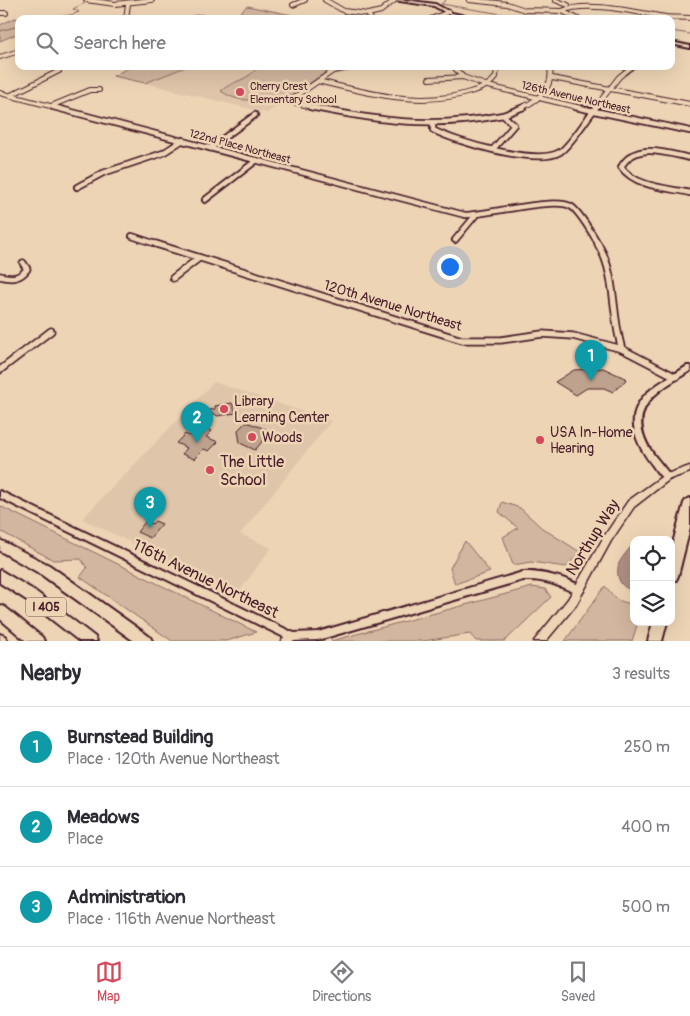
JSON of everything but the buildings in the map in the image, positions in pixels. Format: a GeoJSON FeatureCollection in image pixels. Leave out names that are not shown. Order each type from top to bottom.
{"type":"FeatureCollection","features":[{"type":"Feature","properties":{"kind":"highway"},"geometry":{"type":"LineString","coordinates":[[675,561],[690,503]]}},
{"type":"Feature","properties":{"kind":"highway"},"geometry":{"type":"LineString","coordinates":[[0,545],[44,568],[145,641]]}},
{"type":"Feature","properties":{"kind":"highway","name":"I 405"},"geometry":{"type":"LineString","coordinates":[[0,576],[30,595],[90,641]]}},
{"type":"Feature","properties":{"kind":"highway","name":"I 405"},"geometry":{"type":"LineString","coordinates":[[0,611],[38,641]]}},
{"type":"Feature","properties":{"kind":"main road","name":"Northup Way"},"geometry":{"type":"LineString","coordinates":[[542,637],[562,615],[579,590],[608,538],[631,504],[667,477],[690,469]]}},
{"type":"Feature","properties":{"kind":"street"},"geometry":{"type":"LineString","coordinates":[[86,0],[107,4],[128,4],[152,0]]}},
{"type":"Feature","properties":{"kind":"street"},"geometry":{"type":"LineString","coordinates":[[293,5],[305,0]]}},
{"type":"Feature","properties":{"kind":"street"},"geometry":{"type":"LineString","coordinates":[[325,0],[344,11],[368,14],[378,12],[395,0],[435,5],[443,7],[448,12],[460,15]]}},
{"type":"Feature","properties":{"kind":"street"},"geometry":{"type":"LineString","coordinates":[[469,0],[506,2],[525,10],[562,11],[570,15]]}},
{"type":"Feature","properties":{"kind":"street"},"geometry":{"type":"LineString","coordinates":[[555,0],[568,5],[599,4],[658,15]]}},
{"type":"Feature","properties":{"kind":"street"},"geometry":{"type":"LineString","coordinates":[[127,15],[128,4]]}},
{"type":"Feature","properties":{"kind":"street"},"geometry":{"type":"LineString","coordinates":[[562,11],[568,5]]}},
{"type":"Feature","properties":{"kind":"street"},"geometry":{"type":"LineString","coordinates":[[441,15],[448,12]]}},
{"type":"Feature","properties":{"kind":"street"},"geometry":{"type":"LineString","coordinates":[[0,13],[6,13]]}},
{"type":"Feature","properties":{"kind":"street"},"geometry":{"type":"LineString","coordinates":[[675,18],[690,18]]}},
{"type":"Feature","properties":{"kind":"street"},"geometry":{"type":"LineString","coordinates":[[675,45],[690,47]]}},
{"type":"Feature","properties":{"kind":"street"},"geometry":{"type":"LineString","coordinates":[[0,57],[15,52]]}},
{"type":"Feature","properties":{"kind":"street"},"geometry":{"type":"LineString","coordinates":[[337,70],[289,101],[374,120],[433,125],[467,122],[503,115],[538,99],[549,88],[552,78],[551,70]]}},
{"type":"Feature","properties":{"kind":"street"},"geometry":{"type":"LineString","coordinates":[[457,70],[463,77]]}},
{"type":"Feature","properties":{"kind":"street"},"geometry":{"type":"LineString","coordinates":[[318,82],[388,97],[428,100],[461,96],[488,86],[495,79],[498,70]]}},
{"type":"Feature","properties":{"kind":"street"},"geometry":{"type":"LineString","coordinates":[[433,125],[433,130],[442,136],[536,158],[549,157],[562,151],[620,77],[628,70]]}},
{"type":"Feature","properties":{"kind":"street"},"geometry":{"type":"LineString","coordinates":[[11,95],[59,71]]}},
{"type":"Feature","properties":{"kind":"street","name":"126th Avenue Northeast"},"geometry":{"type":"LineString","coordinates":[[429,79],[463,77],[488,86],[538,99],[690,131]]}},
{"type":"Feature","properties":{"kind":"street"},"geometry":{"type":"LineString","coordinates":[[552,78],[690,104]]}},
{"type":"Feature","properties":{"kind":"street"},"geometry":{"type":"LineString","coordinates":[[51,106],[90,90],[99,90]]}},
{"type":"Feature","properties":{"kind":"street","name":"122nd Place Northeast"},"geometry":{"type":"LineString","coordinates":[[0,93],[475,216]]}},
{"type":"Feature","properties":{"kind":"street"},"geometry":{"type":"LineString","coordinates":[[210,148],[254,115]]}},
{"type":"Feature","properties":{"kind":"street"},"geometry":{"type":"LineString","coordinates":[[494,148],[514,125],[503,115]]}},
{"type":"Feature","properties":{"kind":"street"},"geometry":{"type":"LineString","coordinates":[[77,187],[109,170],[163,154],[183,140]]}},
{"type":"Feature","properties":{"kind":"street"},"geometry":{"type":"LineString","coordinates":[[690,158],[655,151],[641,151],[627,157],[622,164],[622,170],[638,181],[690,193]]}},
{"type":"Feature","properties":{"kind":"street"},"geometry":{"type":"LineString","coordinates":[[205,200],[257,160]]}},
{"type":"Feature","properties":{"kind":"street"},"geometry":{"type":"LineString","coordinates":[[455,240],[475,216],[513,206],[538,206],[561,203],[573,207],[606,260],[611,284],[614,325],[622,349]]}},
{"type":"Feature","properties":{"kind":"street","name":"120th Avenue Northeast"},"geometry":{"type":"LineString","coordinates":[[132,236],[462,340],[501,340],[542,334],[562,334],[586,338],[622,349],[676,378]]}},
{"type":"Feature","properties":{"kind":"street"},"geometry":{"type":"LineString","coordinates":[[173,278],[199,258]]}},
{"type":"Feature","properties":{"kind":"street"},"geometry":{"type":"LineString","coordinates":[[0,276],[12,279],[17,278],[24,274],[27,269],[24,264]]}},
{"type":"Feature","properties":{"kind":"street"},"geometry":{"type":"LineString","coordinates":[[0,370],[51,331]]}},
{"type":"Feature","properties":{"kind":"street"},"geometry":{"type":"LineString","coordinates":[[667,477],[643,446],[638,432],[637,420],[646,398],[690,368]]}},
{"type":"Feature","properties":{"kind":"street","name":"116th Avenue Northeast"},"geometry":{"type":"LineString","coordinates":[[0,494],[289,639],[318,636],[523,576],[541,576],[565,583],[579,590]]}},
{"type":"Feature","properties":{"kind":"shaded area"},"geometry":{"type":"Polygon","coordinates":[[[247,6],[292,15],[237,15],[247,6]]]}},
{"type":"Feature","properties":{"kind":"shaded area"},"geometry":{"type":"Polygon","coordinates":[[[15,18],[15,35],[0,41],[0,25],[15,18]]]}},
{"type":"Feature","properties":{"kind":"shaded area"},"geometry":{"type":"Polygon","coordinates":[[[124,70],[178,70],[145,83],[113,76],[124,70]]]}},
{"type":"Feature","properties":{"kind":"shaded area","name":"Cherry Crest Elementary School"},"geometry":{"type":"Polygon","coordinates":[[[178,70],[330,70],[267,113],[145,83],[178,70]]]}},
{"type":"Feature","properties":{"kind":"shaded area"},"geometry":{"type":"Polygon","coordinates":[[[330,70],[288,98],[246,100],[238,99],[221,91],[246,78],[254,71],[330,70]]]}},
{"type":"Feature","properties":{"kind":"shaded area","name":"The Little School"},"geometry":{"type":"Polygon","coordinates":[[[214,382],[331,421],[240,534],[271,548],[238,593],[82,519],[214,382]]]}},
{"type":"Feature","properties":{"kind":"shaded area"},"geometry":{"type":"Polygon","coordinates":[[[502,502],[520,508],[542,528],[580,552],[566,567],[531,562],[513,565],[503,537],[518,528],[499,512],[502,502]]]}},
{"type":"Feature","properties":{"kind":"shaded area"},"geometry":{"type":"Polygon","coordinates":[[[0,506],[256,632],[227,641],[172,641],[80,577],[87,568],[81,559],[53,560],[0,531],[0,506]]]}},
{"type":"Feature","properties":{"kind":"shaded area"},"geometry":{"type":"Polygon","coordinates":[[[465,541],[490,572],[455,584],[450,568],[465,541]]]}},
{"type":"Feature","properties":{"kind":"shaded area"},"geometry":{"type":"Polygon","coordinates":[[[630,548],[630,589],[622,584],[618,577],[619,563],[630,548]]]}},
{"type":"Feature","properties":{"kind":"shaded area"},"geometry":{"type":"Polygon","coordinates":[[[605,586],[617,600],[630,604],[630,626],[637,626],[632,641],[565,641],[605,586]]]}},
{"type":"Feature","properties":{"kind":"shaded area"},"geometry":{"type":"Polygon","coordinates":[[[532,587],[545,589],[551,597],[505,641],[476,641],[470,634],[423,641],[331,641],[532,587]]]}},
{"type":"Feature","properties":{"kind":"waterway"},"geometry":{"type":"LineString","coordinates":[[446,0],[441,4],[508,15]]}},
{"type":"Feature","properties":{"kind":"waterway"},"geometry":{"type":"LineString","coordinates":[[68,15],[79,12],[73,9],[85,3]]}},
{"type":"Feature","properties":{"kind":"waterway"},"geometry":{"type":"LineString","coordinates":[[0,31],[15,27]]}},
{"type":"Feature","properties":{"kind":"waterway"},"geometry":{"type":"LineString","coordinates":[[675,32],[690,34]]}},
{"type":"Feature","properties":{"kind":"place","name":"Cherry Crest Elementary School"},"geometry":{"type":"Point","coordinates":[240,92]}},
{"type":"Feature","properties":{"kind":"place","name":"Burnstead Building"},"geometry":{"type":"Point","coordinates":[591,381]}},
{"type":"Feature","properties":{"kind":"place","name":"Library Learning Center"},"geometry":{"type":"Point","coordinates":[224,409]}},
{"type":"Feature","properties":{"kind":"place","name":"Woods"},"geometry":{"type":"Point","coordinates":[252,437]}},
{"type":"Feature","properties":{"kind":"place","name":"USA In-Home Hearing"},"geometry":{"type":"Point","coordinates":[540,440]}},
{"type":"Feature","properties":{"kind":"place","name":"Meadows"},"geometry":{"type":"Point","coordinates":[197,443]}},
{"type":"Feature","properties":{"kind":"place","name":"The Little School"},"geometry":{"type":"Point","coordinates":[210,470]}},
{"type":"Feature","properties":{"kind":"place","name":"Administration"},"geometry":{"type":"Point","coordinates":[150,528]}}]}
